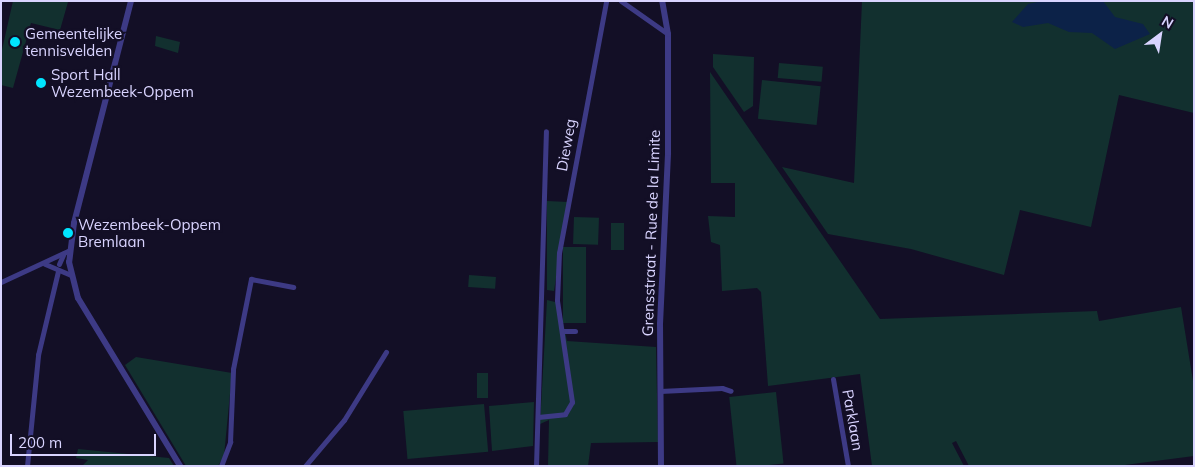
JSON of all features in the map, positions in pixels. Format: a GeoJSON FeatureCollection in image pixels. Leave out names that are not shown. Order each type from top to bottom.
{"type":"FeatureCollection","features":[{"type":"Feature","properties":{"kind":"street"},"geometry":{"type":"LineString","coordinates":[[59,264],[67,251],[131,1]]}},
{"type":"Feature","properties":{"kind":"street","name":"Dieweg"},"geometry":{"type":"LineString","coordinates":[[538,418],[562,415],[571,406],[557,295],[561,244],[606,1]]}},
{"type":"Feature","properties":{"kind":"street"},"geometry":{"type":"LineString","coordinates":[[621,1],[668,34]]}},
{"type":"Feature","properties":{"kind":"street","name":"Grensstraat - Rue de la Limite"},"geometry":{"type":"LineString","coordinates":[[661,466],[660,391],[668,34],[662,1]]}},
{"type":"Feature","properties":{"kind":"street"},"geometry":{"type":"LineString","coordinates":[[536,466],[544,294],[546,131]]}},
{"type":"Feature","properties":{"kind":"street"},"geometry":{"type":"LineString","coordinates":[[1,282],[45,264],[67,251]]}},
{"type":"Feature","properties":{"kind":"street"},"geometry":{"type":"LineString","coordinates":[[67,251],[71,275],[78,298],[180,466]]}},
{"type":"Feature","properties":{"kind":"street"},"geometry":{"type":"LineString","coordinates":[[45,264],[71,275]]}},
{"type":"Feature","properties":{"kind":"street"},"geometry":{"type":"LineString","coordinates":[[27,466],[38,355],[58,271]]}},
{"type":"Feature","properties":{"kind":"street"},"geometry":{"type":"LineString","coordinates":[[221,466],[230,442],[233,369],[251,279],[293,287]]}},
{"type":"Feature","properties":{"kind":"street"},"geometry":{"type":"LineString","coordinates":[[544,294],[557,295]]}},
{"type":"Feature","properties":{"kind":"street"},"geometry":{"type":"LineString","coordinates":[[563,331],[574,331]]}},
{"type":"Feature","properties":{"kind":"street"},"geometry":{"type":"LineString","coordinates":[[304,466],[355,405],[386,352]]}},
{"type":"Feature","properties":{"kind":"street","name":"Parklaan"},"geometry":{"type":"LineString","coordinates":[[833,379],[848,466]]}},
{"type":"Feature","properties":{"kind":"street"},"geometry":{"type":"LineString","coordinates":[[660,391],[722,388],[731,391]]}},
{"type":"Feature","properties":{"kind":"green space","name":"Gemeentelijke tennisvelden"},"geometry":{"type":"Polygon","coordinates":[[[13,1],[68,2],[60,30],[31,23],[13,88],[1,85],[1,54],[13,1]]]}},
{"type":"Feature","properties":{"kind":"green space"},"geometry":{"type":"Polygon","coordinates":[[[862,1],[1194,1],[1194,113],[1119,95],[1091,227],[1020,210],[1004,275],[911,249],[828,234],[782,167],[854,183],[862,1]]]}},
{"type":"Feature","properties":{"kind":"green space"},"geometry":{"type":"Polygon","coordinates":[[[156,36],[180,42],[178,53],[155,46],[156,36]]]}},
{"type":"Feature","properties":{"kind":"green space"},"geometry":{"type":"Polygon","coordinates":[[[713,54],[754,57],[753,106],[744,112],[713,67],[713,54]]]}},
{"type":"Feature","properties":{"kind":"green space"},"geometry":{"type":"Polygon","coordinates":[[[779,63],[823,67],[822,82],[778,78],[779,63]]]}},
{"type":"Feature","properties":{"kind":"green space"},"geometry":{"type":"Polygon","coordinates":[[[710,72],[880,319],[1097,311],[1099,321],[1181,307],[1194,387],[1194,456],[1117,466],[969,466],[956,441],[952,443],[964,466],[872,466],[860,374],[768,386],[761,292],[757,288],[722,291],[720,245],[711,242],[708,216],[735,217],[735,183],[711,183],[710,72]]]}},
{"type":"Feature","properties":{"kind":"green space"},"geometry":{"type":"Polygon","coordinates":[[[762,80],[821,86],[817,125],[758,119],[762,80]]]}},
{"type":"Feature","properties":{"kind":"green space"},"geometry":{"type":"Polygon","coordinates":[[[547,201],[568,202],[554,291],[547,290],[547,201]]]}},
{"type":"Feature","properties":{"kind":"green space"},"geometry":{"type":"Polygon","coordinates":[[[574,217],[599,218],[598,245],[573,244],[574,217]]]}},
{"type":"Feature","properties":{"kind":"green space"},"geometry":{"type":"Polygon","coordinates":[[[611,223],[624,223],[624,250],[611,250],[611,223]]]}},
{"type":"Feature","properties":{"kind":"green space"},"geometry":{"type":"Polygon","coordinates":[[[563,247],[586,247],[586,323],[563,323],[563,247]]]}},
{"type":"Feature","properties":{"kind":"green space"},"geometry":{"type":"Polygon","coordinates":[[[469,275],[496,277],[495,289],[468,287],[469,275]]]}},
{"type":"Feature","properties":{"kind":"green space"},"geometry":{"type":"Polygon","coordinates":[[[547,300],[559,303],[567,341],[656,347],[658,442],[591,443],[588,466],[548,466],[549,420],[540,424],[547,300]]]}},
{"type":"Feature","properties":{"kind":"green space"},"geometry":{"type":"Polygon","coordinates":[[[136,357],[232,373],[224,456],[218,466],[186,466],[125,365],[136,357]]]}},
{"type":"Feature","properties":{"kind":"green space"},"geometry":{"type":"Polygon","coordinates":[[[477,373],[488,373],[488,398],[477,398],[477,373]]]}},
{"type":"Feature","properties":{"kind":"green space"},"geometry":{"type":"Polygon","coordinates":[[[776,392],[784,464],[737,466],[729,397],[776,392]]]}},
{"type":"Feature","properties":{"kind":"green space"},"geometry":{"type":"Polygon","coordinates":[[[534,402],[533,446],[492,451],[489,406],[534,402]]]}},
{"type":"Feature","properties":{"kind":"green space"},"geometry":{"type":"Polygon","coordinates":[[[484,404],[488,452],[407,459],[403,411],[484,404]]]}},
{"type":"Feature","properties":{"kind":"green space"},"geometry":{"type":"Polygon","coordinates":[[[78,449],[169,458],[174,466],[82,466],[88,460],[76,458],[78,449]]]}},
{"type":"Feature","properties":{"kind":"water"},"geometry":{"type":"Polygon","coordinates":[[[1042,1],[1103,1],[1115,17],[1143,24],[1150,34],[1115,49],[1092,33],[1069,32],[1048,23],[1023,27],[1012,22],[1028,4],[1042,1]]]}},
{"type":"Feature","properties":{"kind":"place","name":"Gemeentelijke tennisvelden"},"geometry":{"type":"Point","coordinates":[15,42]}},
{"type":"Feature","properties":{"kind":"place","name":"Sport Hall Wezembeek-Oppem"},"geometry":{"type":"Point","coordinates":[41,83]}},
{"type":"Feature","properties":{"kind":"place","name":"Wezembeek-Oppem Bremlaan"},"geometry":{"type":"Point","coordinates":[68,233]}}]}
